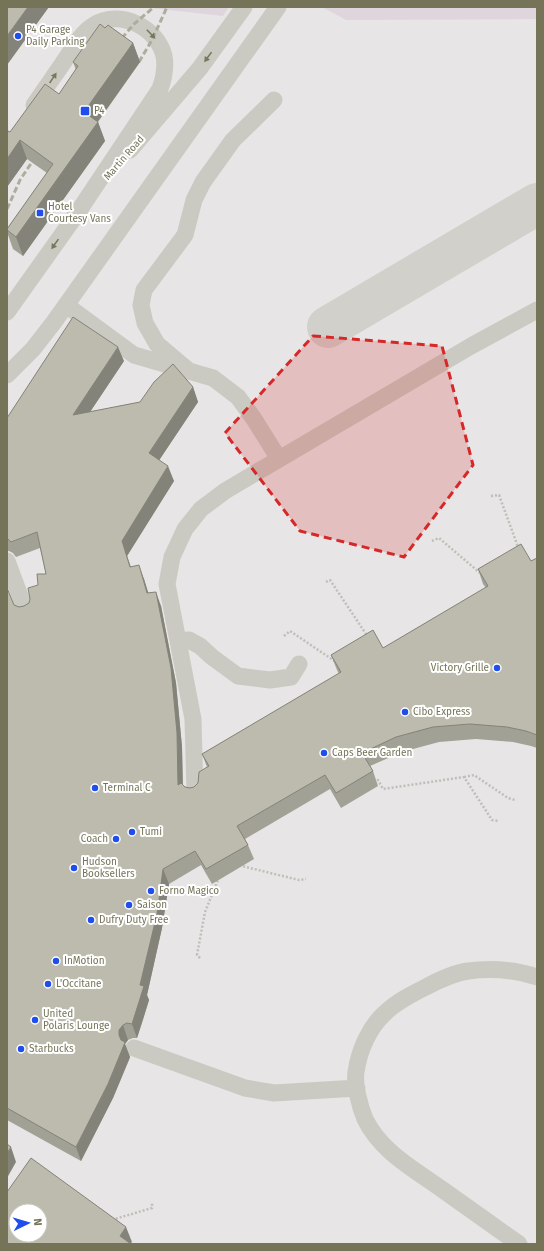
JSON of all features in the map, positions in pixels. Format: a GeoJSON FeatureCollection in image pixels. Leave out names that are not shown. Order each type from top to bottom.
{"type":"FeatureCollection","features":[{"type":"Feature","properties":{"kind":"street","name":"Martin Road"},"geometry":{"type":"LineString","coordinates":[[7,312],[74,218],[111,172],[197,72],[244,7]]}},
{"type":"Feature","properties":{"kind":"street"},"geometry":{"type":"LineString","coordinates":[[7,375],[33,349],[66,305],[278,7]]}},
{"type":"Feature","properties":{"kind":"street"},"geometry":{"type":"LineString","coordinates":[[25,119],[80,38],[94,25],[115,19],[129,21],[149,31],[162,49],[165,65],[163,81],[160,89],[74,218]]}},
{"type":"Feature","properties":{"kind":"street"},"geometry":{"type":"LineString","coordinates":[[189,371],[157,344],[145,323],[141,305],[144,290],[185,235],[194,200],[203,182],[234,140],[251,121],[274,100]]}},
{"type":"Feature","properties":{"kind":"street"},"geometry":{"type":"LineString","coordinates":[[66,305],[134,355],[213,378],[238,397],[254,419],[279,459]]}},
{"type":"Feature","properties":{"kind":"street"},"geometry":{"type":"LineString","coordinates":[[195,793],[193,719],[167,584],[172,557],[185,528],[201,509],[225,491],[471,346],[537,310]]}},
{"type":"Feature","properties":{"kind":"street"},"geometry":{"type":"LineString","coordinates":[[7,561],[26,612]]}},
{"type":"Feature","properties":{"kind":"street"},"geometry":{"type":"LineString","coordinates":[[178,641],[189,640],[200,646],[238,676],[270,680],[291,677],[299,664]]}},
{"type":"Feature","properties":{"kind":"street"},"geometry":{"type":"LineString","coordinates":[[520,1244],[399,1159],[378,1140],[365,1118],[358,1095],[356,1073],[361,1050],[372,1028],[385,1013],[408,996],[440,980],[468,971],[497,969],[525,973],[537,977]]}},
{"type":"Feature","properties":{"kind":"street"},"geometry":{"type":"LineString","coordinates":[[134,1048],[245,1088],[274,1093],[357,1088]]}},
{"type":"Feature","properties":{"kind":"path"},"geometry":{"type":"LineString","coordinates":[[491,496],[499,495],[520,553]]}},
{"type":"Feature","properties":{"kind":"path"},"geometry":{"type":"LineString","coordinates":[[432,541],[440,538],[484,576]]}},
{"type":"Feature","properties":{"kind":"path"},"geometry":{"type":"LineString","coordinates":[[326,582],[330,580],[371,641]]}},
{"type":"Feature","properties":{"kind":"path"},"geometry":{"type":"LineString","coordinates":[[284,636],[290,630],[342,666]]}},
{"type":"Feature","properties":{"kind":"path"},"geometry":{"type":"LineString","coordinates":[[373,783],[378,780],[383,789],[474,775],[508,798],[515,800]]}},
{"type":"Feature","properties":{"kind":"path"},"geometry":{"type":"LineString","coordinates":[[464,777],[492,820],[498,821]]}},
{"type":"Feature","properties":{"kind":"path"},"geometry":{"type":"LineString","coordinates":[[238,860],[242,866],[299,880],[306,879]]}},
{"type":"Feature","properties":{"kind":"path"},"geometry":{"type":"LineString","coordinates":[[200,958],[197,955],[205,912],[218,880],[214,874]]}},
{"type":"Feature","properties":{"kind":"path"},"geometry":{"type":"LineString","coordinates":[[112,1228],[115,1218],[152,1208],[152,1203]]}},
{"type":"Feature","properties":{"kind":"highlighted area"},"geometry":{"type":"Polygon","coordinates":[[[313,336],[442,346],[473,465],[404,557],[300,531],[225,433],[313,336]]]}},
{"type":"Feature","properties":{"kind":"shaded area"},"geometry":{"type":"Polygon","coordinates":[[[7,7],[537,7],[537,1244],[7,1244],[7,7]]]}},
{"type":"Feature","properties":{"kind":"shaded area"},"geometry":{"type":"Polygon","coordinates":[[[142,7],[229,7],[223,16],[142,7]]]}},
{"type":"Feature","properties":{"kind":"shaded area"},"geometry":{"type":"Polygon","coordinates":[[[322,7],[537,7],[537,19],[346,20],[322,7]]]}},
{"type":"Feature","properties":{"kind":"building"},"geometry":{"type":"Polygon","coordinates":[[[7,7],[28,7],[7,36],[7,7]]]}},
{"type":"Feature","properties":{"kind":"building"},"geometry":{"type":"Polygon","coordinates":[[[100,24],[105,28],[108,25],[133,43],[84,112],[98,122],[16,237],[7,229],[53,164],[20,140],[7,159],[7,133],[8,131],[10,132],[45,84],[59,94],[78,66],[73,62],[100,24]]]}},
{"type":"Feature","properties":{"kind":"building","name":"Terminal C"},"geometry":{"type":"Polygon","coordinates":[[[73,317],[118,347],[73,415],[140,402],[154,382],[173,364],[193,387],[149,453],[168,466],[122,541],[130,567],[139,565],[147,593],[156,592],[171,668],[177,733],[178,785],[181,783],[185,787],[190,788],[194,787],[198,783],[199,772],[209,766],[202,754],[341,672],[331,655],[373,630],[383,648],[488,586],[478,569],[521,544],[531,561],[537,558],[537,735],[507,727],[470,724],[433,727],[396,737],[362,753],[373,771],[336,793],[325,775],[237,826],[248,845],[206,869],[195,851],[163,869],[157,914],[140,985],[144,986],[132,1024],[127,1023],[119,1030],[121,1040],[125,1042],[124,1045],[108,1084],[76,1147],[7,1108],[7,588],[14,605],[19,607],[24,606],[29,603],[30,599],[28,588],[38,585],[37,574],[46,574],[37,532],[11,542],[7,538],[7,418],[73,317]]]}},
{"type":"Feature","properties":{"kind":"building"},"geometry":{"type":"Polygon","coordinates":[[[7,1144],[11,1147],[7,1153],[7,1144]]]}},
{"type":"Feature","properties":{"kind":"building"},"geometry":{"type":"Polygon","coordinates":[[[31,1158],[126,1227],[120,1236],[131,1244],[8,1244],[7,1192],[31,1158]]]}},
{"type":"Feature","properties":{"kind":"taxiway"},"geometry":{"type":"LineString","coordinates":[[328,327],[537,204]]}},
{"type":"Feature","properties":{"kind":"railway"},"geometry":{"type":"LineString","coordinates":[[116,45],[134,24],[154,7]]}},
{"type":"Feature","properties":{"kind":"railway"},"geometry":{"type":"LineString","coordinates":[[139,62],[152,40],[167,7]]}},
{"type":"Feature","properties":{"kind":"railway"},"geometry":{"type":"LineString","coordinates":[[7,209],[20,180],[32,162]]}},
{"type":"Feature","properties":{"kind":"place","name":"P4 Garage Daily Parking"},"geometry":{"type":"Point","coordinates":[18,36]}},
{"type":"Feature","properties":{"kind":"place","name":"P4"},"geometry":{"type":"Point","coordinates":[85,111]}},
{"type":"Feature","properties":{"kind":"place","name":"Hotel Courtesy Vans"},"geometry":{"type":"Point","coordinates":[40,213]}},
{"type":"Feature","properties":{"kind":"place","name":"Victory Grille"},"geometry":{"type":"Point","coordinates":[497,668]}},
{"type":"Feature","properties":{"kind":"place","name":"Cibo Express"},"geometry":{"type":"Point","coordinates":[405,712]}},
{"type":"Feature","properties":{"kind":"place","name":"Caps Beer Garden"},"geometry":{"type":"Point","coordinates":[324,753]}},
{"type":"Feature","properties":{"kind":"place","name":"Terminal C"},"geometry":{"type":"Point","coordinates":[95,788]}},
{"type":"Feature","properties":{"kind":"place","name":"Tumi"},"geometry":{"type":"Point","coordinates":[132,832]}},
{"type":"Feature","properties":{"kind":"place","name":"Coach"},"geometry":{"type":"Point","coordinates":[116,839]}},
{"type":"Feature","properties":{"kind":"place","name":"Hudson Booksellers"},"geometry":{"type":"Point","coordinates":[74,868]}},
{"type":"Feature","properties":{"kind":"place","name":"Forno Magico"},"geometry":{"type":"Point","coordinates":[151,891]}},
{"type":"Feature","properties":{"kind":"place","name":"Saison"},"geometry":{"type":"Point","coordinates":[129,905]}},
{"type":"Feature","properties":{"kind":"place","name":"Dufry Duty Free"},"geometry":{"type":"Point","coordinates":[91,920]}},
{"type":"Feature","properties":{"kind":"place","name":"InMotion"},"geometry":{"type":"Point","coordinates":[56,961]}},
{"type":"Feature","properties":{"kind":"place","name":"L'Occitane"},"geometry":{"type":"Point","coordinates":[48,984]}},
{"type":"Feature","properties":{"kind":"place","name":"United Polaris Lounge"},"geometry":{"type":"Point","coordinates":[35,1020]}},
{"type":"Feature","properties":{"kind":"place","name":"Starbucks"},"geometry":{"type":"Point","coordinates":[21,1049]}}]}
